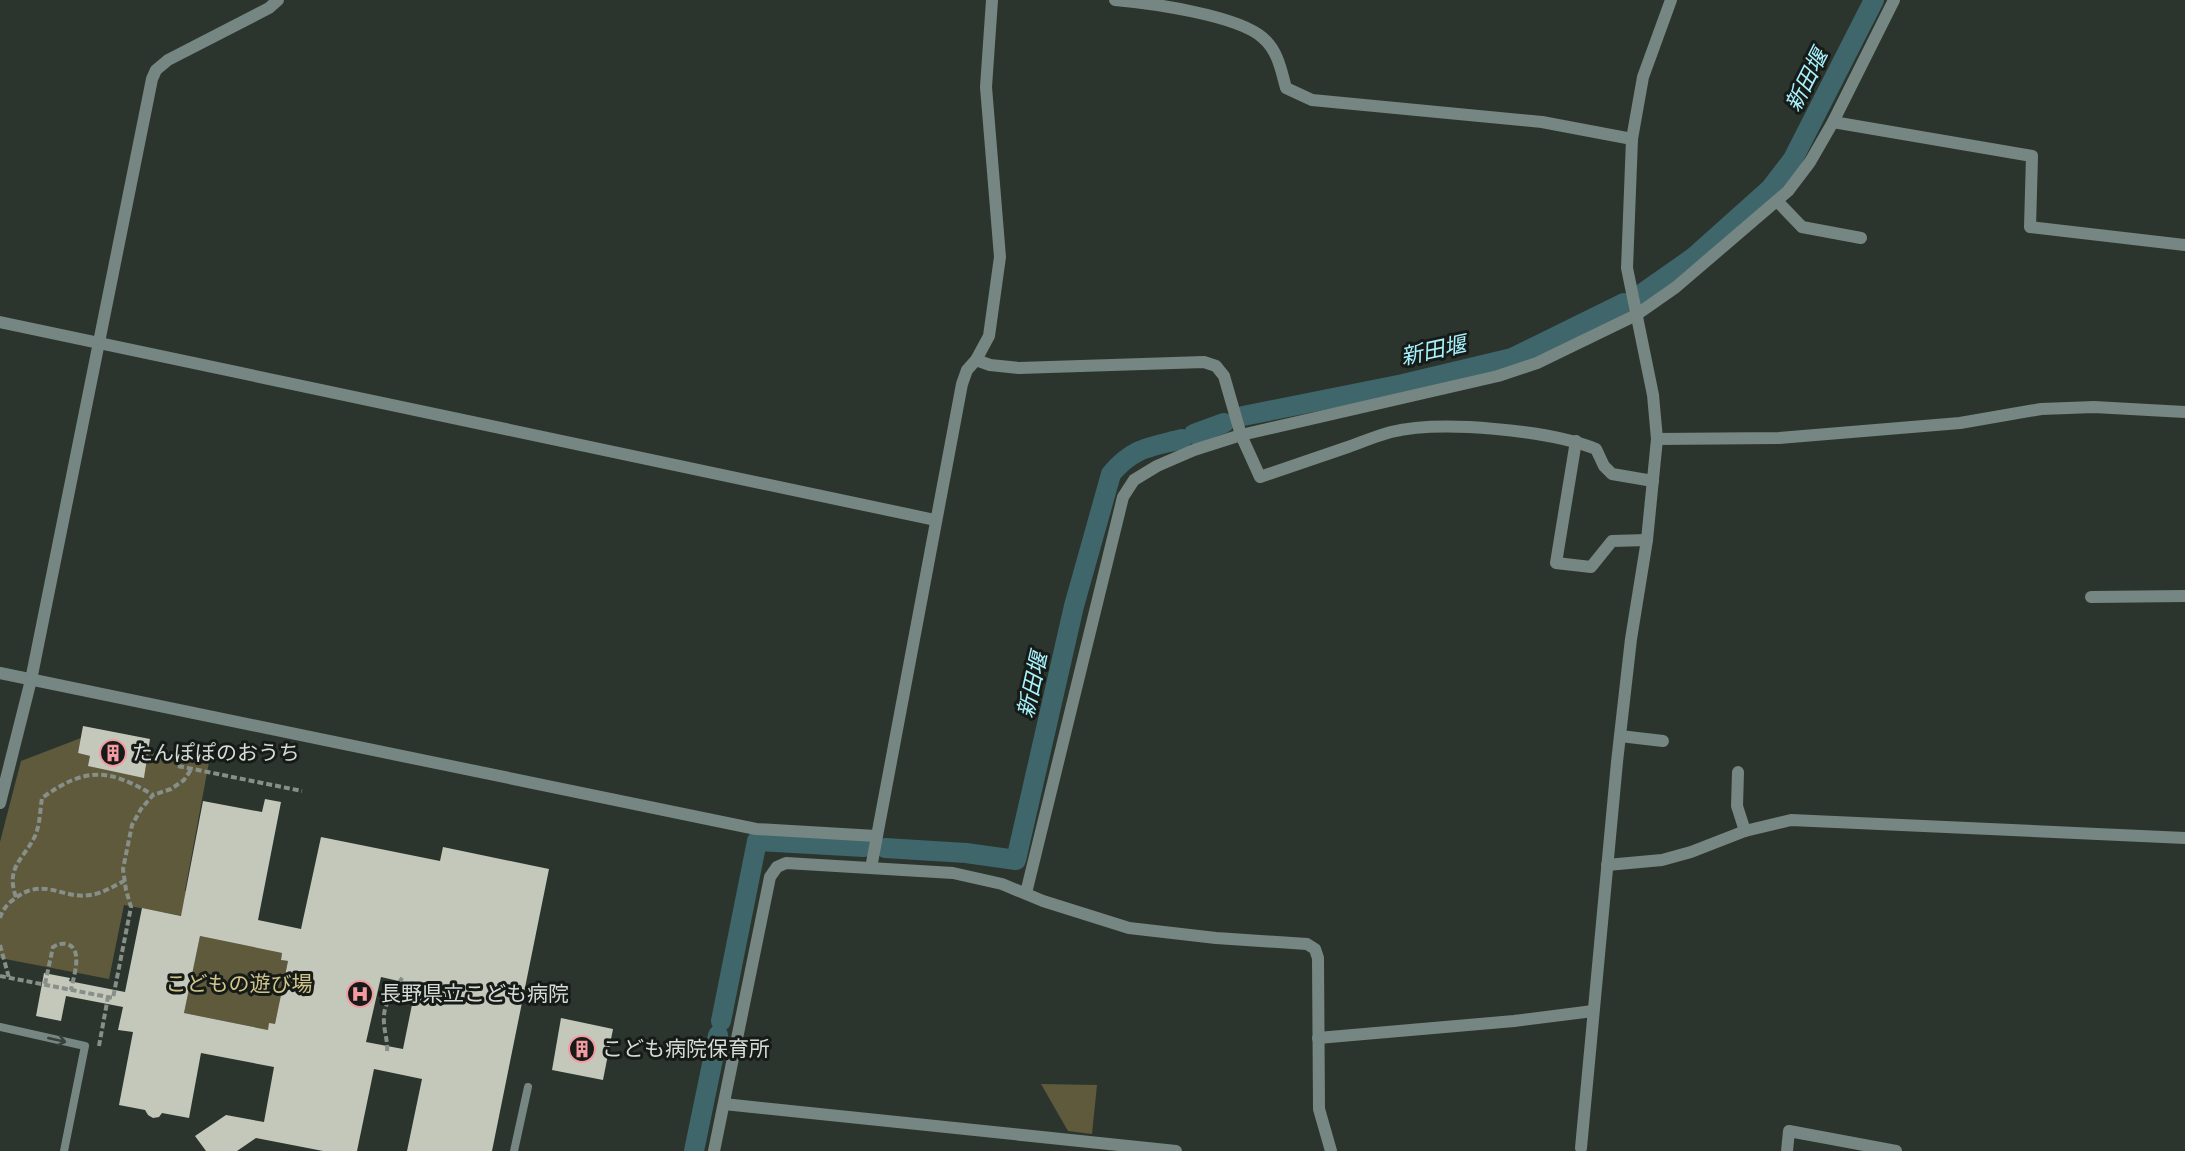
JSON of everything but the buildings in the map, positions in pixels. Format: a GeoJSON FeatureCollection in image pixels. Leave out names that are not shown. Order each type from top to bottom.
{"type":"FeatureCollection","features":[{"type":"Feature","properties":{"kind":"street"},"geometry":{"type":"LineString","coordinates":[[0,803],[31,680],[152,79],[156,70],[168,60],[269,8],[278,0]]}},
{"type":"Feature","properties":{"kind":"street"},"geometry":{"type":"LineString","coordinates":[[871,868],[962,384],[967,370],[976,360],[989,336],[1000,257],[986,87],[992,0]]}},
{"type":"Feature","properties":{"kind":"street"},"geometry":{"type":"LineString","coordinates":[[1115,0],[1146,3],[1240,25],[1263,37],[1278,57],[1286,88],[1312,100],[1542,122],[1632,139]]}},
{"type":"Feature","properties":{"kind":"street"},"geometry":{"type":"LineString","coordinates":[[1594,1151],[1578,1149],[1620,736],[1631,639],[1647,540],[1657,439],[1653,395],[1627,268],[1632,139],[1643,77],[1671,0]]}},
{"type":"Feature","properties":{"kind":"street"},"geometry":{"type":"LineString","coordinates":[[1026,892],[1123,497],[1134,480],[1157,466],[1194,450],[1241,435],[1498,375],[1537,363],[1636,315],[1676,287],[1788,191],[1810,162],[1833,122],[1894,0]]}},
{"type":"Feature","properties":{"kind":"street"},"geometry":{"type":"LineString","coordinates":[[1833,122],[2032,156],[2030,227],[2185,245]]}},
{"type":"Feature","properties":{"kind":"street"},"geometry":{"type":"LineString","coordinates":[[1777,201],[1803,227],[1862,238]]}},
{"type":"Feature","properties":{"kind":"street"},"geometry":{"type":"LineString","coordinates":[[0,322],[935,520]]}},
{"type":"Feature","properties":{"kind":"street"},"geometry":{"type":"LineString","coordinates":[[976,360],[990,365],[1020,368],[1204,362],[1216,366],[1224,376],[1241,435],[1260,477],[1391,432],[1418,428],[1515,432],[1576,441],[1596,449],[1604,466],[1611,474],[1653,481]]}},
{"type":"Feature","properties":{"kind":"street"},"geometry":{"type":"LineString","coordinates":[[1657,439],[1779,438],[1960,423],[2041,409],[2094,407],[2185,412]]}},
{"type":"Feature","properties":{"kind":"street"},"geometry":{"type":"LineString","coordinates":[[1576,441],[1556,563],[1590,567],[1612,541],[1647,540]]}},
{"type":"Feature","properties":{"kind":"street"},"geometry":{"type":"LineString","coordinates":[[2091,597],[2185,596]]}},
{"type":"Feature","properties":{"kind":"street"},"geometry":{"type":"LineString","coordinates":[[0,673],[756,829],[876,836]]}},
{"type":"Feature","properties":{"kind":"street"},"geometry":{"type":"LineString","coordinates":[[1620,736],[1663,741]]}},
{"type":"Feature","properties":{"kind":"street"},"geometry":{"type":"LineString","coordinates":[[1738,772],[1737,806],[1745,831]]}},
{"type":"Feature","properties":{"kind":"street"},"geometry":{"type":"LineString","coordinates":[[1607,865],[1662,860],[1691,852],[1745,831],[1791,820],[2185,838]]}},
{"type":"Feature","properties":{"kind":"street"},"geometry":{"type":"LineString","coordinates":[[714,1151],[770,877],[777,867],[786,863],[953,873],[1002,884],[1026,892],[1043,901],[1129,928],[1216,938],[1307,944],[1315,950],[1318,958],[1319,1109],[1331,1151]]}},
{"type":"Feature","properties":{"kind":"street"},"geometry":{"type":"LineString","coordinates":[[1318,1038],[1514,1022],[1593,1011]]}},
{"type":"Feature","properties":{"kind":"street"},"geometry":{"type":"LineString","coordinates":[[724,1104],[1176,1151]]}},
{"type":"Feature","properties":{"kind":"street"},"geometry":{"type":"LineString","coordinates":[[1787,1151],[1789,1131],[1896,1151]]}},
{"type":"Feature","properties":{"kind":"lane"},"geometry":{"type":"LineString","coordinates":[[0,1027],[85,1046],[64,1151]]}},
{"type":"Feature","properties":{"kind":"lane"},"geometry":{"type":"LineString","coordinates":[[514,1151],[528,1087]]}},
{"type":"Feature","properties":{"kind":"path"},"geometry":{"type":"LineString","coordinates":[[178,766],[302,791]]}},
{"type":"Feature","properties":{"kind":"path"},"geometry":{"type":"LineString","coordinates":[[0,976],[113,998],[131,907],[123,869],[132,825],[141,809],[153,795],[171,789],[184,780],[192,768]]}},
{"type":"Feature","properties":{"kind":"path"},"geometry":{"type":"LineString","coordinates":[[16,897],[13,875],[18,861],[35,836],[42,798],[69,780],[88,774],[122,779],[153,795]]}},
{"type":"Feature","properties":{"kind":"path"},"geometry":{"type":"LineString","coordinates":[[0,918],[8,904],[26,892],[56,889],[79,896],[92,895],[124,881]]}},
{"type":"Feature","properties":{"kind":"path"},"geometry":{"type":"LineString","coordinates":[[45,984],[53,947],[65,944],[72,946],[76,952],[71,990]]}},
{"type":"Feature","properties":{"kind":"path"},"geometry":{"type":"LineString","coordinates":[[0,945],[9,978]]}},
{"type":"Feature","properties":{"kind":"path"},"geometry":{"type":"LineString","coordinates":[[387,1051],[388,1041],[384,1017],[386,1005],[403,976]]}},
{"type":"Feature","properties":{"kind":"green space"},"geometry":{"type":"Polygon","coordinates":[[[81,738],[78,753],[144,777],[148,752],[209,762],[185,891],[199,895],[194,918],[124,905],[109,979],[0,958],[0,842],[21,761],[81,738]]]}},
{"type":"Feature","properties":{"kind":"green space","name":"こどもの遊び場"},"geometry":{"type":"Polygon","coordinates":[[[200,936],[282,953],[281,960],[288,961],[275,1024],[268,1030],[184,1013],[200,936]]]}},
{"type":"Feature","properties":{"kind":"green space"},"geometry":{"type":"Polygon","coordinates":[[[1041,1084],[1097,1085],[1092,1134],[1068,1131],[1041,1084]]]}},
{"type":"Feature","properties":{"kind":"waterway","name":"新田堰"},"geometry":{"type":"LineString","coordinates":[[1640,295],[1694,257],[1770,189],[1793,159],[1874,0]]}},
{"type":"Feature","properties":{"kind":"waterway","name":"新田堰"},"geometry":{"type":"LineString","coordinates":[[1243,416],[1403,384],[1512,358],[1624,303]]}},
{"type":"Feature","properties":{"kind":"waterway","name":"新田堰"},"geometry":{"type":"LineString","coordinates":[[1194,434],[1224,423]]}},
{"type":"Feature","properties":{"kind":"waterway","name":"新田堰"},"geometry":{"type":"LineString","coordinates":[[885,848],[966,853],[1016,860],[1074,606],[1111,474],[1127,458],[1143,449],[1182,439]]}},
{"type":"Feature","properties":{"kind":"waterway","name":"新田堰"},"geometry":{"type":"LineString","coordinates":[[721,1021],[757,841],[864,847]]}},
{"type":"Feature","properties":{"kind":"waterway","name":"新田堰"},"geometry":{"type":"LineString","coordinates":[[694,1151],[718,1035]]}},
{"type":"Feature","properties":{"kind":"place","name":"たんぽぽのおうち"},"geometry":{"type":"Point","coordinates":[113,753]}},
{"type":"Feature","properties":{"kind":"place","name":"長野県立こども病院"},"geometry":{"type":"Point","coordinates":[360,994]}},
{"type":"Feature","properties":{"kind":"place","name":"こども病院保育所"},"geometry":{"type":"Point","coordinates":[582,1049]}}]}
